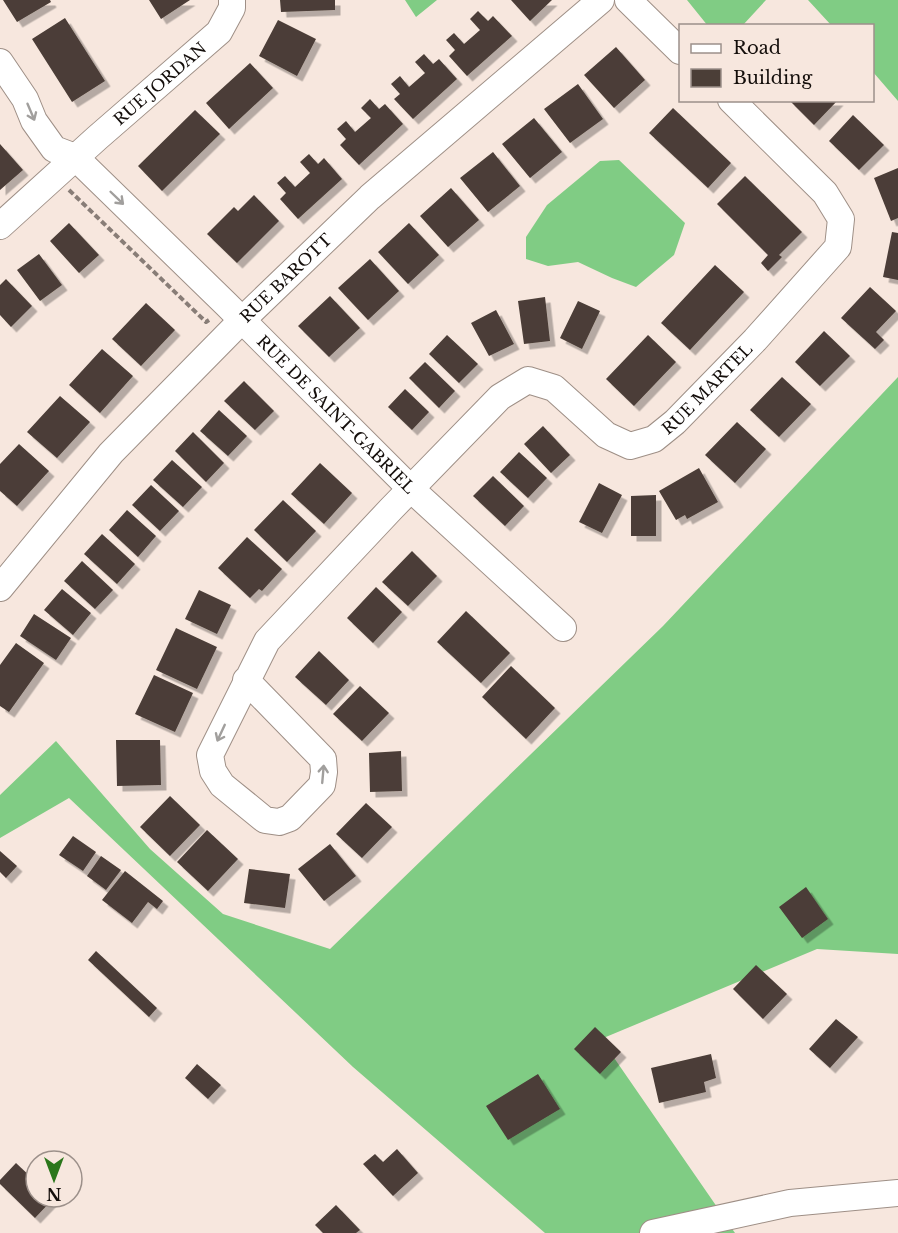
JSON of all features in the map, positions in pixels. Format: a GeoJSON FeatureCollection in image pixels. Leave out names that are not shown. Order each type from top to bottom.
{"type":"FeatureCollection","features":[{"type":"Feature","properties":{"kind":"street","name":"RUE JORDAN"},"geometry":{"type":"LineString","coordinates":[[0,225],[219,33],[232,8],[232,0]]}},
{"type":"Feature","properties":{"kind":"street","name":"RUE BAROTT"},"geometry":{"type":"LineString","coordinates":[[0,588],[111,453],[242,320],[370,197],[601,0]]}},
{"type":"Feature","properties":{"kind":"street"},"geometry":{"type":"LineString","coordinates":[[628,0],[679,49]]}},
{"type":"Feature","properties":{"kind":"street","name":"RUE DE SAINT-GABRIEL"},"geometry":{"type":"LineString","coordinates":[[0,62],[25,99],[34,121],[54,149],[75,157],[411,489],[563,628]]}},
{"type":"Feature","properties":{"kind":"street","name":"RUE MARTEL"},"geometry":{"type":"LineString","coordinates":[[246,680],[323,759],[322,785],[290,818],[279,822],[265,820],[222,785],[213,771],[210,755],[246,680],[267,641],[500,397],[528,380],[554,388],[606,435],[630,446],[654,439],[675,422],[755,340],[838,247],[841,219],[825,193],[733,102]]}},
{"type":"Feature","properties":{"kind":"street"},"geometry":{"type":"LineString","coordinates":[[654,1233],[790,1203],[898,1193]]}},
{"type":"Feature","properties":{"kind":"path"},"geometry":{"type":"LineString","coordinates":[[69,190],[206,322]]}},
{"type":"Feature","properties":{"kind":"green space"},"geometry":{"type":"Polygon","coordinates":[[[405,0],[437,0],[416,17],[405,0]]]}},
{"type":"Feature","properties":{"kind":"green space"},"geometry":{"type":"Polygon","coordinates":[[[687,0],[766,0],[744,24],[706,24],[687,0]]]}},
{"type":"Feature","properties":{"kind":"green space"},"geometry":{"type":"Polygon","coordinates":[[[808,0],[898,0],[898,101],[874,73],[874,24],[830,24],[808,0]]]}},
{"type":"Feature","properties":{"kind":"green space"},"geometry":{"type":"Polygon","coordinates":[[[619,160],[685,223],[674,255],[636,287],[578,262],[548,266],[526,259],[526,237],[547,205],[600,161],[619,160]]]}},
{"type":"Feature","properties":{"kind":"green space"},"geometry":{"type":"Polygon","coordinates":[[[898,377],[898,954],[817,949],[601,1039],[735,1233],[545,1233],[353,1067],[69,798],[0,838],[0,795],[56,741],[150,849],[223,914],[330,949],[663,626],[898,377]]]}},
{"type":"Feature","properties":{"kind":"building"},"geometry":{"type":"Polygon","coordinates":[[[3,0],[50,0],[51,2],[17,22],[3,0]]]}},
{"type":"Feature","properties":{"kind":"building"},"geometry":{"type":"Polygon","coordinates":[[[149,0],[190,0],[161,19],[149,0]]]}},
{"type":"Feature","properties":{"kind":"building"},"geometry":{"type":"Polygon","coordinates":[[[280,0],[335,0],[335,10],[281,12],[280,0]]]}},
{"type":"Feature","properties":{"kind":"building"},"geometry":{"type":"Polygon","coordinates":[[[511,0],[552,0],[530,21],[511,0]]]}},
{"type":"Feature","properties":{"kind":"building"},"geometry":{"type":"Polygon","coordinates":[[[478,11],[488,21],[493,16],[512,36],[467,76],[449,56],[455,50],[446,40],[454,33],[464,44],[480,30],[470,19],[478,11]]]}},
{"type":"Feature","properties":{"kind":"building"},"geometry":{"type":"Polygon","coordinates":[[[65,18],[105,81],[72,102],[32,39],[65,18]]]}},
{"type":"Feature","properties":{"kind":"building"},"geometry":{"type":"Polygon","coordinates":[[[278,20],[316,39],[297,76],[259,56],[278,20]]]}},
{"type":"Feature","properties":{"kind":"building"},"geometry":{"type":"Polygon","coordinates":[[[616,47],[645,80],[614,108],[584,75],[616,47]]]}},
{"type":"Feature","properties":{"kind":"building"},"geometry":{"type":"Polygon","coordinates":[[[424,54],[433,64],[439,59],[457,79],[413,119],[394,99],[400,94],[391,84],[400,76],[409,87],[425,73],[415,62],[424,54]]]}},
{"type":"Feature","properties":{"kind":"building"},"geometry":{"type":"Polygon","coordinates":[[[250,63],[273,88],[229,129],[206,103],[250,63]]]}},
{"type":"Feature","properties":{"kind":"building"},"geometry":{"type":"Polygon","coordinates":[[[578,84],[603,119],[570,143],[544,109],[578,84]]]}},
{"type":"Feature","properties":{"kind":"building"},"geometry":{"type":"Polygon","coordinates":[[[370,99],[379,109],[385,104],[403,124],[359,165],[340,145],[346,139],[337,129],[346,121],[355,132],[371,118],[361,108],[370,99]]]}},
{"type":"Feature","properties":{"kind":"building"},"geometry":{"type":"Polygon","coordinates":[[[791,102],[836,102],[814,125],[791,102]]]}},
{"type":"Feature","properties":{"kind":"building"},"geometry":{"type":"Polygon","coordinates":[[[673,108],[731,163],[708,188],[649,133],[673,108]]]}},
{"type":"Feature","properties":{"kind":"building"},"geometry":{"type":"Polygon","coordinates":[[[195,110],[220,134],[162,191],[138,166],[195,110]]]}},
{"type":"Feature","properties":{"kind":"building"},"geometry":{"type":"Polygon","coordinates":[[[853,115],[884,145],[859,170],[829,141],[853,115]]]}},
{"type":"Feature","properties":{"kind":"building"},"geometry":{"type":"Polygon","coordinates":[[[534,118],[562,152],[530,178],[502,144],[534,118]]]}},
{"type":"Feature","properties":{"kind":"building"},"geometry":{"type":"Polygon","coordinates":[[[0,144],[23,170],[0,190],[0,144]]]}},
{"type":"Feature","properties":{"kind":"building"},"geometry":{"type":"Polygon","coordinates":[[[493,152],[520,186],[488,212],[460,178],[493,152]]]}},
{"type":"Feature","properties":{"kind":"building"},"geometry":{"type":"Polygon","coordinates":[[[309,154],[318,164],[324,158],[342,179],[298,219],[280,199],[286,193],[277,183],[285,176],[295,187],[310,173],[300,162],[309,154]]]}},
{"type":"Feature","properties":{"kind":"building"},"geometry":{"type":"Polygon","coordinates":[[[898,168],[898,218],[891,221],[874,178],[898,168]]]}},
{"type":"Feature","properties":{"kind":"building"},"geometry":{"type":"Polygon","coordinates":[[[745,176],[802,232],[779,255],[782,257],[768,271],[761,263],[768,255],[717,204],[745,176]]]}},
{"type":"Feature","properties":{"kind":"building"},"geometry":{"type":"Polygon","coordinates":[[[451,188],[479,220],[448,247],[420,216],[451,188]]]}},
{"type":"Feature","properties":{"kind":"building"},"geometry":{"type":"Polygon","coordinates":[[[254,195],[279,221],[237,263],[207,234],[234,207],[238,211],[254,195]]]}},
{"type":"Feature","properties":{"kind":"building"},"geometry":{"type":"Polygon","coordinates":[[[69,223],[99,255],[79,273],[50,241],[69,223]]]}},
{"type":"Feature","properties":{"kind":"building"},"geometry":{"type":"Polygon","coordinates":[[[409,223],[439,255],[408,284],[378,252],[409,223]]]}},
{"type":"Feature","properties":{"kind":"building"},"geometry":{"type":"Polygon","coordinates":[[[892,232],[898,233],[898,280],[883,277],[892,232]]]}},
{"type":"Feature","properties":{"kind":"building"},"geometry":{"type":"Polygon","coordinates":[[[39,254],[62,285],[40,301],[17,270],[39,254]]]}},
{"type":"Feature","properties":{"kind":"building"},"geometry":{"type":"Polygon","coordinates":[[[370,259],[399,291],[368,320],[338,288],[370,259]]]}},
{"type":"Feature","properties":{"kind":"building"},"geometry":{"type":"Polygon","coordinates":[[[715,265],[744,292],[690,350],[661,323],[715,265]]]}},
{"type":"Feature","properties":{"kind":"building"},"geometry":{"type":"Polygon","coordinates":[[[6,279],[32,306],[11,327],[0,315],[0,285],[6,279]]]}},
{"type":"Feature","properties":{"kind":"building"},"geometry":{"type":"Polygon","coordinates":[[[870,287],[896,311],[876,332],[884,340],[875,349],[841,318],[870,287]]]}},
{"type":"Feature","properties":{"kind":"building"},"geometry":{"type":"Polygon","coordinates":[[[330,296],[360,328],[329,357],[298,326],[330,296]]]}},
{"type":"Feature","properties":{"kind":"building"},"geometry":{"type":"Polygon","coordinates":[[[545,297],[550,341],[524,344],[518,301],[545,297]]]}},
{"type":"Feature","properties":{"kind":"building"},"geometry":{"type":"Polygon","coordinates":[[[578,301],[600,311],[582,349],[560,338],[578,301]]]}},
{"type":"Feature","properties":{"kind":"building"},"geometry":{"type":"Polygon","coordinates":[[[146,303],[175,330],[141,366],[112,339],[146,303]]]}},
{"type":"Feature","properties":{"kind":"building"},"geometry":{"type":"Polygon","coordinates":[[[496,310],[514,344],[489,356],[471,323],[496,310]]]}},
{"type":"Feature","properties":{"kind":"building"},"geometry":{"type":"Polygon","coordinates":[[[824,331],[850,356],[820,386],[795,362],[824,331]]]}},
{"type":"Feature","properties":{"kind":"building"},"geometry":{"type":"Polygon","coordinates":[[[447,335],[478,364],[459,383],[429,354],[447,335]]]}},
{"type":"Feature","properties":{"kind":"building"},"geometry":{"type":"Polygon","coordinates":[[[648,335],[676,362],[634,406],[606,379],[648,335]]]}},
{"type":"Feature","properties":{"kind":"building"},"geometry":{"type":"Polygon","coordinates":[[[102,349],[133,376],[100,413],[69,385],[102,349]]]}},
{"type":"Feature","properties":{"kind":"building"},"geometry":{"type":"Polygon","coordinates":[[[425,362],[455,391],[439,408],[409,378],[425,362]]]}},
{"type":"Feature","properties":{"kind":"building"},"geometry":{"type":"Polygon","coordinates":[[[782,377],[811,404],[779,437],[750,410],[782,377]]]}},
{"type":"Feature","properties":{"kind":"building"},"geometry":{"type":"Polygon","coordinates":[[[244,381],[274,411],[255,430],[224,401],[244,381]]]}},
{"type":"Feature","properties":{"kind":"building"},"geometry":{"type":"Polygon","coordinates":[[[405,389],[429,412],[412,430],[388,407],[405,389]]]}},
{"type":"Feature","properties":{"kind":"building"},"geometry":{"type":"Polygon","coordinates":[[[60,396],[90,422],[57,458],[27,432],[60,396]]]}},
{"type":"Feature","properties":{"kind":"building"},"geometry":{"type":"Polygon","coordinates":[[[219,410],[247,436],[228,456],[200,431],[219,410]]]}},
{"type":"Feature","properties":{"kind":"building"},"geometry":{"type":"Polygon","coordinates":[[[737,422],[766,449],[735,483],[705,455],[737,422]]]}},
{"type":"Feature","properties":{"kind":"building"},"geometry":{"type":"Polygon","coordinates":[[[543,426],[570,455],[551,473],[524,444],[543,426]]]}},
{"type":"Feature","properties":{"kind":"building"},"geometry":{"type":"Polygon","coordinates":[[[193,432],[224,463],[206,482],[175,451],[193,432]]]}},
{"type":"Feature","properties":{"kind":"building"},"geometry":{"type":"Polygon","coordinates":[[[19,444],[49,471],[17,506],[0,491],[0,464],[19,444]]]}},
{"type":"Feature","properties":{"kind":"building"},"geometry":{"type":"Polygon","coordinates":[[[519,452],[547,478],[528,498],[500,472],[519,452]]]}},
{"type":"Feature","properties":{"kind":"building"},"geometry":{"type":"Polygon","coordinates":[[[172,460],[202,487],[183,507],[153,480],[172,460]]]}},
{"type":"Feature","properties":{"kind":"building"},"geometry":{"type":"Polygon","coordinates":[[[320,463],[352,493],[324,524],[291,494],[320,463]]]}},
{"type":"Feature","properties":{"kind":"building"},"geometry":{"type":"Polygon","coordinates":[[[699,468],[718,502],[687,519],[685,515],[676,520],[659,491],[699,468]]]}},
{"type":"Feature","properties":{"kind":"building"},"geometry":{"type":"Polygon","coordinates":[[[493,476],[524,506],[505,526],[473,496],[493,476]]]}},
{"type":"Feature","properties":{"kind":"building"},"geometry":{"type":"Polygon","coordinates":[[[599,483],[622,495],[602,533],[579,522],[599,483]]]}},
{"type":"Feature","properties":{"kind":"building"},"geometry":{"type":"Polygon","coordinates":[[[151,485],[179,511],[160,531],[132,505],[151,485]]]}},
{"type":"Feature","properties":{"kind":"building"},"geometry":{"type":"Polygon","coordinates":[[[656,495],[656,536],[631,536],[631,496],[656,495]]]}},
{"type":"Feature","properties":{"kind":"building"},"geometry":{"type":"Polygon","coordinates":[[[283,500],[316,531],[287,562],[254,530],[283,500]]]}},
{"type":"Feature","properties":{"kind":"building"},"geometry":{"type":"Polygon","coordinates":[[[127,510],[156,536],[138,557],[109,530],[127,510]]]}},
{"type":"Feature","properties":{"kind":"building"},"geometry":{"type":"Polygon","coordinates":[[[102,534],[135,564],[117,584],[84,554],[102,534]]]}},
{"type":"Feature","properties":{"kind":"building"},"geometry":{"type":"Polygon","coordinates":[[[247,537],[282,569],[262,591],[259,589],[250,598],[218,568],[247,537]]]}},
{"type":"Feature","properties":{"kind":"building"},"geometry":{"type":"Polygon","coordinates":[[[412,551],[437,576],[408,606],[382,582],[412,551]]]}},
{"type":"Feature","properties":{"kind":"building"},"geometry":{"type":"Polygon","coordinates":[[[82,561],[113,590],[95,609],[64,581],[82,561]]]}},
{"type":"Feature","properties":{"kind":"building"},"geometry":{"type":"Polygon","coordinates":[[[376,587],[402,612],[373,643],[347,618],[376,587]]]}},
{"type":"Feature","properties":{"kind":"building"},"geometry":{"type":"Polygon","coordinates":[[[62,589],[91,613],[73,635],[44,610],[62,589]]]}},
{"type":"Feature","properties":{"kind":"building"},"geometry":{"type":"Polygon","coordinates":[[[199,590],[231,605],[217,634],[185,619],[199,590]]]}},
{"type":"Feature","properties":{"kind":"building"},"geometry":{"type":"Polygon","coordinates":[[[466,611],[510,653],[481,683],[437,642],[466,611]]]}},
{"type":"Feature","properties":{"kind":"building"},"geometry":{"type":"Polygon","coordinates":[[[34,614],[71,638],[56,660],[20,636],[34,614]]]}},
{"type":"Feature","properties":{"kind":"building"},"geometry":{"type":"Polygon","coordinates":[[[176,628],[217,647],[197,689],[156,670],[176,628]]]}},
{"type":"Feature","properties":{"kind":"building"},"geometry":{"type":"Polygon","coordinates":[[[16,643],[44,663],[9,712],[0,706],[0,665],[16,643]]]}},
{"type":"Feature","properties":{"kind":"building"},"geometry":{"type":"Polygon","coordinates":[[[319,651],[349,680],[326,705],[295,677],[319,651]]]}},
{"type":"Feature","properties":{"kind":"building"},"geometry":{"type":"Polygon","coordinates":[[[511,666],[555,708],[526,739],[482,697],[511,666]]]}},
{"type":"Feature","properties":{"kind":"building"},"geometry":{"type":"Polygon","coordinates":[[[154,675],[193,693],[175,732],[135,714],[154,675]]]}},
{"type":"Feature","properties":{"kind":"building"},"geometry":{"type":"Polygon","coordinates":[[[360,686],[389,713],[362,741],[333,714],[360,686]]]}},
{"type":"Feature","properties":{"kind":"building"},"geometry":{"type":"Polygon","coordinates":[[[116,740],[160,740],[161,785],[117,786],[116,740]]]}},
{"type":"Feature","properties":{"kind":"building"},"geometry":{"type":"Polygon","coordinates":[[[401,751],[402,791],[370,792],[369,753],[401,751]]]}},
{"type":"Feature","properties":{"kind":"building"},"geometry":{"type":"Polygon","coordinates":[[[170,796],[200,825],[170,856],[140,827],[170,796]]]}},
{"type":"Feature","properties":{"kind":"building"},"geometry":{"type":"Polygon","coordinates":[[[366,803],[392,827],[362,858],[336,834],[366,803]]]}},
{"type":"Feature","properties":{"kind":"building"},"geometry":{"type":"Polygon","coordinates":[[[207,830],[238,859],[208,891],[177,862],[207,830]]]}},
{"type":"Feature","properties":{"kind":"building"},"geometry":{"type":"Polygon","coordinates":[[[73,836],[96,852],[83,871],[59,855],[73,836]]]}},
{"type":"Feature","properties":{"kind":"building"},"geometry":{"type":"Polygon","coordinates":[[[330,844],[356,876],[324,901],[298,869],[330,844]]]}},
{"type":"Feature","properties":{"kind":"building"},"geometry":{"type":"Polygon","coordinates":[[[0,851],[17,866],[6,878],[0,872],[0,851]]]}},
{"type":"Feature","properties":{"kind":"building"},"geometry":{"type":"Polygon","coordinates":[[[101,856],[121,870],[106,890],[87,876],[101,856]]]}},
{"type":"Feature","properties":{"kind":"building"},"geometry":{"type":"Polygon","coordinates":[[[249,869],[290,874],[285,908],[244,903],[249,869]]]}},
{"type":"Feature","properties":{"kind":"building"},"geometry":{"type":"Polygon","coordinates":[[[125,871],[163,901],[157,909],[148,902],[132,923],[102,900],[125,871]]]}},
{"type":"Feature","properties":{"kind":"building"},"geometry":{"type":"Polygon","coordinates":[[[806,887],[828,919],[802,938],[779,907],[806,887]]]}},
{"type":"Feature","properties":{"kind":"building"},"geometry":{"type":"Polygon","coordinates":[[[96,951],[157,1008],[149,1017],[88,960],[96,951]]]}},
{"type":"Feature","properties":{"kind":"building"},"geometry":{"type":"Polygon","coordinates":[[[756,965],[787,994],[763,1019],[733,989],[756,965]]]}},
{"type":"Feature","properties":{"kind":"building"},"geometry":{"type":"Polygon","coordinates":[[[836,1019],[858,1037],[830,1068],[809,1049],[836,1019]]]}},
{"type":"Feature","properties":{"kind":"building"},"geometry":{"type":"Polygon","coordinates":[[[595,1027],[621,1052],[600,1074],[574,1049],[595,1027]]]}},
{"type":"Feature","properties":{"kind":"building"},"geometry":{"type":"Polygon","coordinates":[[[711,1054],[716,1078],[704,1082],[706,1092],[659,1103],[651,1068],[711,1054]]]}},
{"type":"Feature","properties":{"kind":"building"},"geometry":{"type":"Polygon","coordinates":[[[197,1064],[221,1085],[208,1099],[185,1078],[197,1064]]]}},
{"type":"Feature","properties":{"kind":"building"},"geometry":{"type":"Polygon","coordinates":[[[538,1074],[560,1109],[508,1140],[486,1106],[538,1074]]]}},
{"type":"Feature","properties":{"kind":"building"},"geometry":{"type":"Polygon","coordinates":[[[397,1149],[418,1173],[393,1196],[363,1164],[375,1154],[383,1162],[397,1149]]]}},
{"type":"Feature","properties":{"kind":"building"},"geometry":{"type":"Polygon","coordinates":[[[16,1163],[24,1171],[24,1207],[0,1184],[0,1180],[16,1163]]]}},
{"type":"Feature","properties":{"kind":"building"},"geometry":{"type":"Polygon","coordinates":[[[336,1205],[360,1230],[356,1233],[323,1233],[315,1225],[336,1205]]]}},
{"type":"Feature","properties":{"kind":"building"},"geometry":{"type":"Polygon","coordinates":[[[26,1209],[44,1209],[35,1218],[26,1209]]]}}]}
